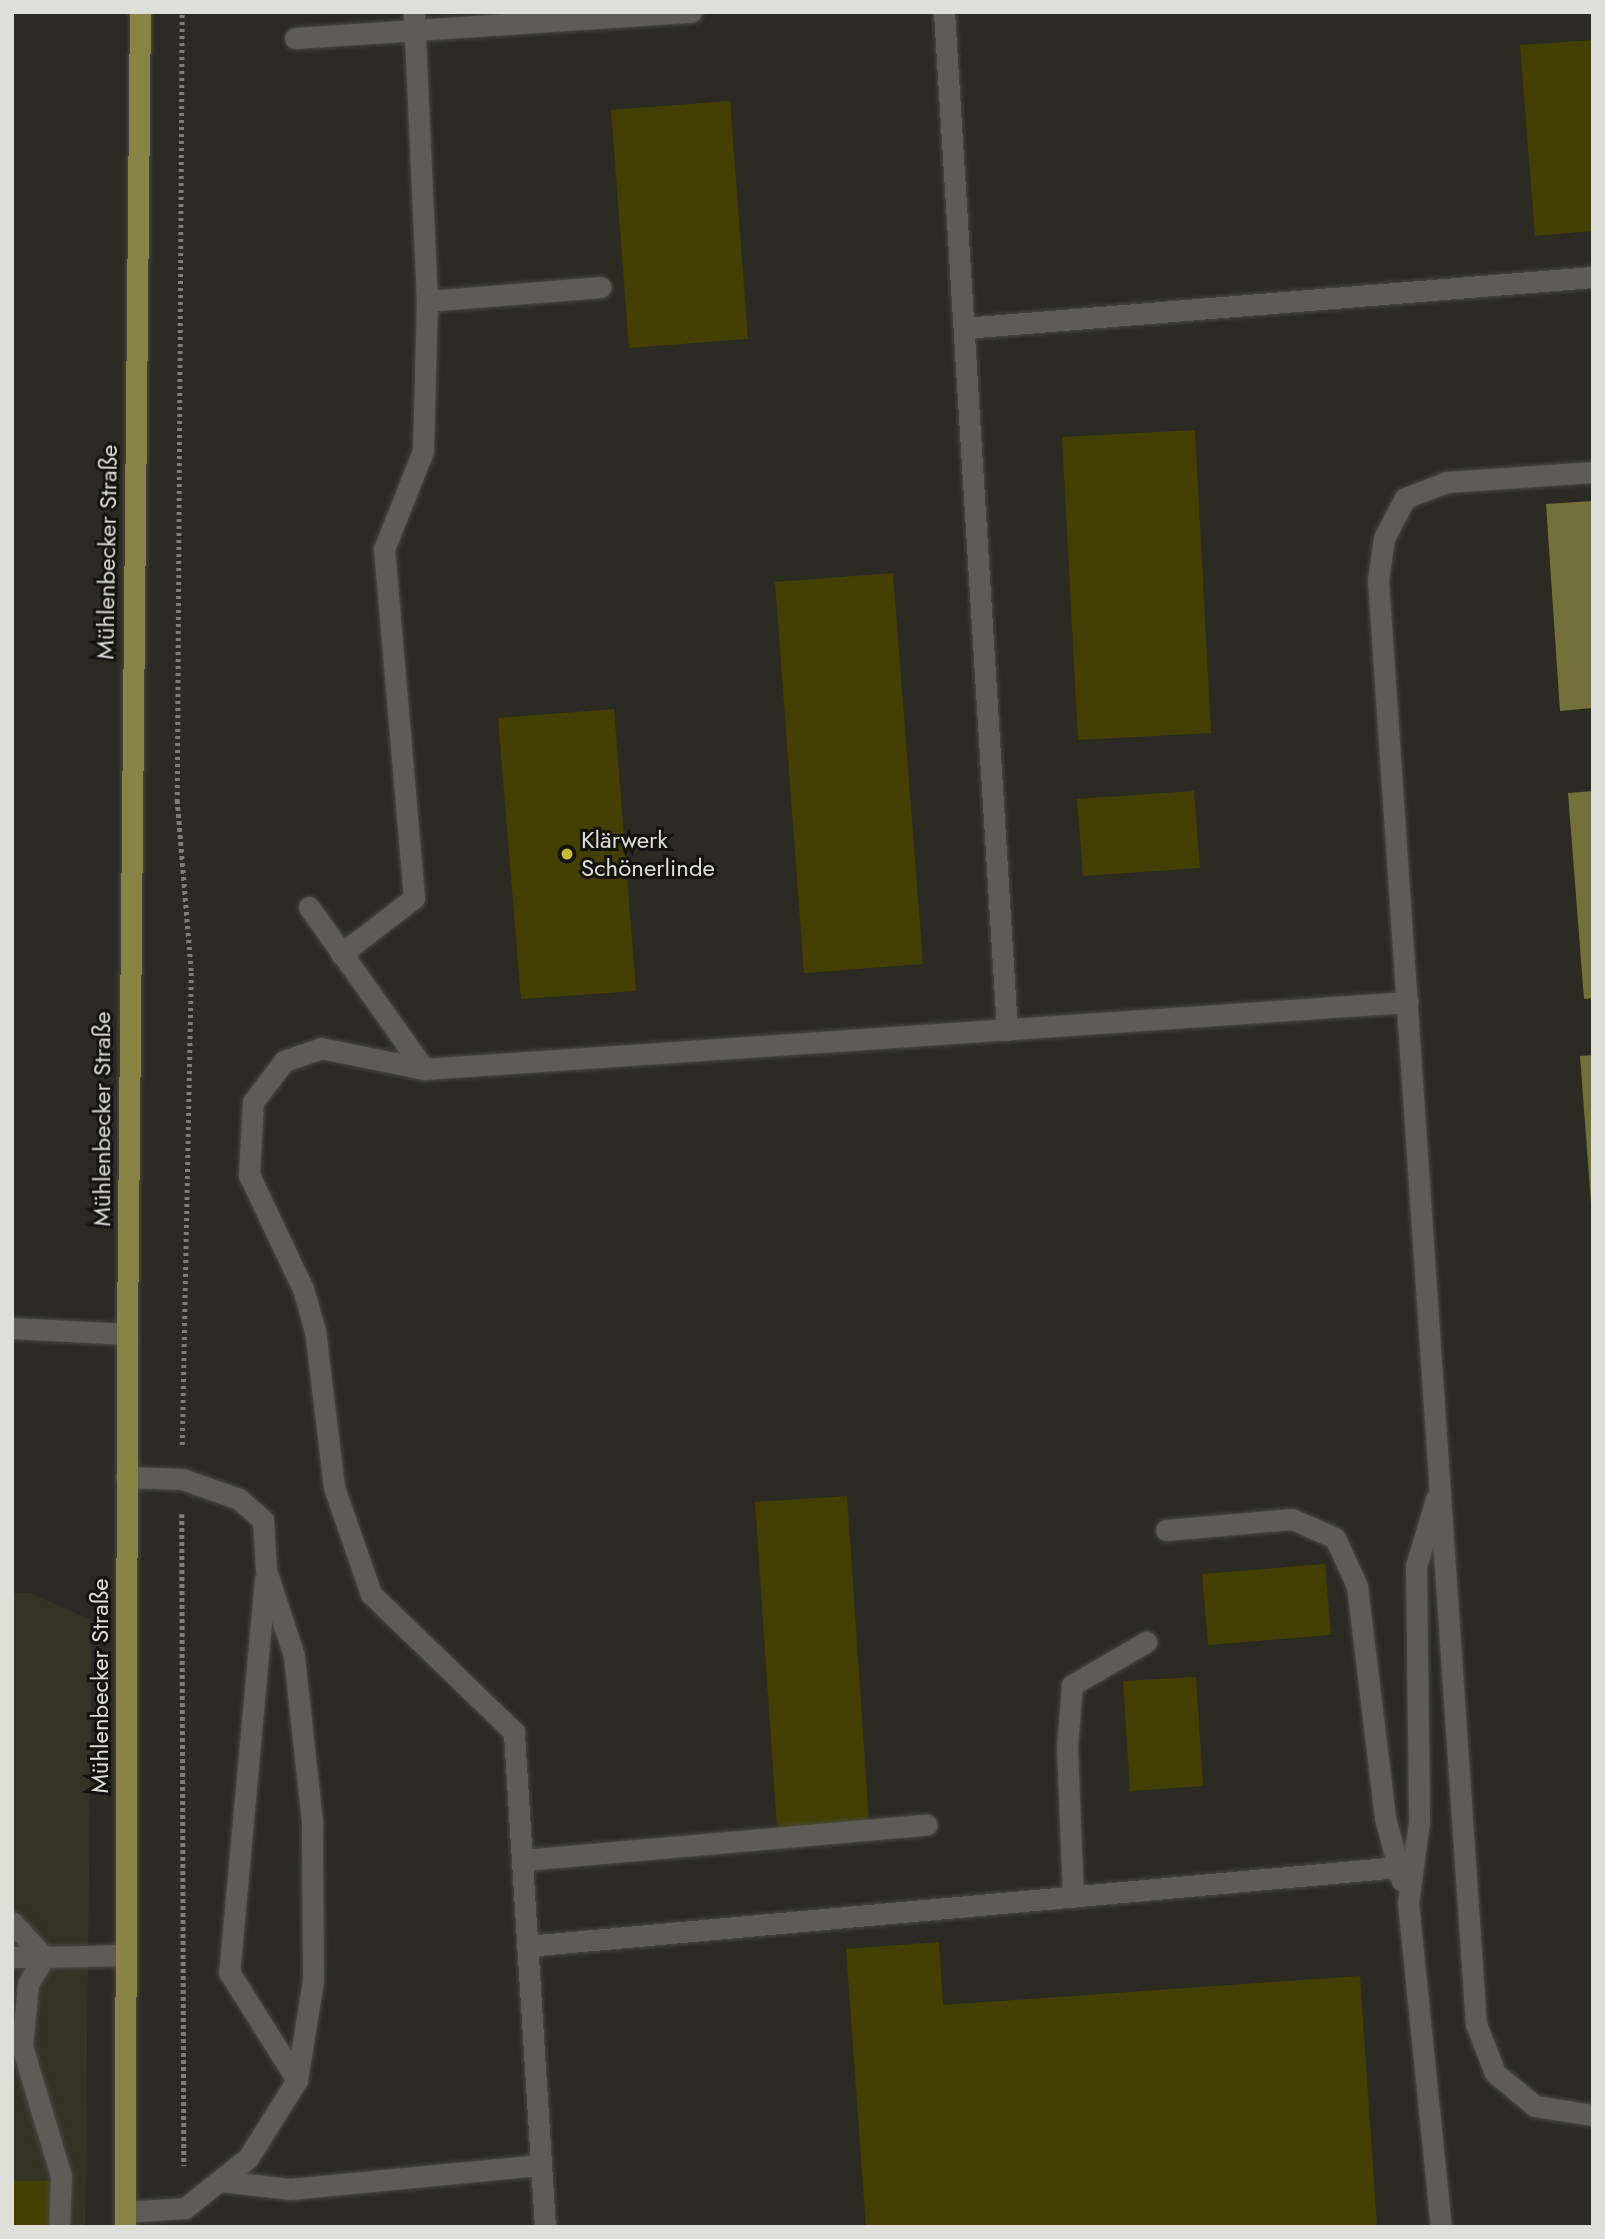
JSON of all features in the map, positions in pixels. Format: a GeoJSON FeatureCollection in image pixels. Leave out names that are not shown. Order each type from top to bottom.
{"type":"FeatureCollection","features":[{"type":"Feature","properties":{"kind":"main road","name":"Mühlenbecker Straße"},"geometry":{"type":"LineString","coordinates":[[125,2219],[126,1477],[140,12]]}},
{"type":"Feature","properties":{"kind":"lane"},"geometry":{"type":"LineString","coordinates":[[295,38],[414,21],[691,12]]}},
{"type":"Feature","properties":{"kind":"lane"},"geometry":{"type":"LineString","coordinates":[[944,12],[1007,1030]]}},
{"type":"Feature","properties":{"kind":"lane"},"geometry":{"type":"LineString","coordinates":[[341,954],[414,898],[384,549],[423,451],[427,301],[414,21]]}},
{"type":"Feature","properties":{"kind":"lane"},"geometry":{"type":"LineString","coordinates":[[964,328],[1593,277]]}},
{"type":"Feature","properties":{"kind":"lane"},"geometry":{"type":"LineString","coordinates":[[427,301],[600,286]]}},
{"type":"Feature","properties":{"kind":"lane"},"geometry":{"type":"LineString","coordinates":[[1593,472],[1447,482],[1405,499],[1384,538],[1378,580],[1476,2024],[1495,2073],[1535,2106],[1593,2115]]}},
{"type":"Feature","properties":{"kind":"lane"},"geometry":{"type":"LineString","coordinates":[[309,907],[424,1069]]}},
{"type":"Feature","properties":{"kind":"lane"},"geometry":{"type":"LineString","coordinates":[[545,2227],[514,1732],[372,1594],[334,1487],[309,1310],[249,1175],[253,1102],[284,1061],[321,1048],[424,1069],[1408,1002]]}},
{"type":"Feature","properties":{"kind":"lane"},"geometry":{"type":"LineString","coordinates":[[12,1328],[127,1334]]}},
{"type":"Feature","properties":{"kind":"lane"},"geometry":{"type":"LineString","coordinates":[[126,1477],[182,1479],[239,1499],[264,1520],[265,1570],[229,1972],[297,2080]]}},
{"type":"Feature","properties":{"kind":"lane"},"geometry":{"type":"LineString","coordinates":[[1408,1903],[1419,1822],[1416,1566],[1440,1486]]}},
{"type":"Feature","properties":{"kind":"lane"},"geometry":{"type":"LineString","coordinates":[[1166,1530],[1292,1519],[1335,1538],[1357,1587],[1385,1818],[1408,1903],[1440,2227]]}},
{"type":"Feature","properties":{"kind":"lane"},"geometry":{"type":"LineString","coordinates":[[125,2219],[186,2208],[248,2158],[297,2080],[313,1980],[312,1822],[294,1656],[265,1570]]}},
{"type":"Feature","properties":{"kind":"lane"},"geometry":{"type":"LineString","coordinates":[[1073,1897],[1067,1748],[1072,1685],[1146,1642]]}},
{"type":"Feature","properties":{"kind":"lane"},"geometry":{"type":"LineString","coordinates":[[522,1860],[926,1825]]}},
{"type":"Feature","properties":{"kind":"lane"},"geometry":{"type":"LineString","coordinates":[[527,1946],[1398,1867]]}},
{"type":"Feature","properties":{"kind":"lane"},"geometry":{"type":"LineString","coordinates":[[12,1922],[44,1957]]}},
{"type":"Feature","properties":{"kind":"lane"},"geometry":{"type":"LineString","coordinates":[[12,1957],[125,1955]]}},
{"type":"Feature","properties":{"kind":"lane"},"geometry":{"type":"LineString","coordinates":[[44,1957],[28,1984],[22,2046],[61,2176],[59,2227]]}},
{"type":"Feature","properties":{"kind":"lane"},"geometry":{"type":"LineString","coordinates":[[219,2181],[290,2189],[541,2165]]}},
{"type":"Feature","properties":{"kind":"path"},"geometry":{"type":"LineString","coordinates":[[177,803],[182,12]]}},
{"type":"Feature","properties":{"kind":"shaded area"},"geometry":{"type":"Polygon","coordinates":[[[1593,501],[1593,708],[1560,711],[1546,504],[1593,501]]]}},
{"type":"Feature","properties":{"kind":"shaded area"},"geometry":{"type":"Polygon","coordinates":[[[1593,791],[1593,998],[1584,999],[1568,793],[1593,791]]]}},
{"type":"Feature","properties":{"kind":"shaded area"},"geometry":{"type":"Polygon","coordinates":[[[1593,1055],[1593,1230],[1580,1056],[1593,1055]]]}},
{"type":"Feature","properties":{"kind":"shaded area"},"geometry":{"type":"Polygon","coordinates":[[[12,1593],[29,1593],[92,1620],[85,2227],[12,2227],[12,1593]]]}},
{"type":"Feature","properties":{"kind":"building"},"geometry":{"type":"Polygon","coordinates":[[[1593,40],[1593,231],[1535,236],[1520,45],[1593,40]]]}},
{"type":"Feature","properties":{"kind":"building"},"geometry":{"type":"Polygon","coordinates":[[[730,101],[748,339],[629,348],[611,110],[730,101]]]}},
{"type":"Feature","properties":{"kind":"building"},"geometry":{"type":"Polygon","coordinates":[[[1195,430],[1211,733],[1078,740],[1062,437],[1195,430]]]}},
{"type":"Feature","properties":{"kind":"building"},"geometry":{"type":"Polygon","coordinates":[[[893,573],[923,964],[804,973],[775,582],[893,573]]]}},
{"type":"Feature","properties":{"kind":"building","name":"Klärwerk Schönerlinde"},"geometry":{"type":"Polygon","coordinates":[[[614,709],[636,991],[521,999],[498,718],[614,709]]]}},
{"type":"Feature","properties":{"kind":"building"},"geometry":{"type":"Polygon","coordinates":[[[1194,791],[1200,868],[1083,876],[1077,799],[1194,791]]]}},
{"type":"Feature","properties":{"kind":"building"},"geometry":{"type":"Polygon","coordinates":[[[847,1496],[869,1823],[777,1829],[755,1502],[847,1496]]]}},
{"type":"Feature","properties":{"kind":"building"},"geometry":{"type":"Polygon","coordinates":[[[1325,1564],[1331,1635],[1208,1645],[1202,1574],[1325,1564]]]}},
{"type":"Feature","properties":{"kind":"building"},"geometry":{"type":"Polygon","coordinates":[[[1196,1677],[1203,1786],[1130,1791],[1123,1681],[1196,1677]]]}},
{"type":"Feature","properties":{"kind":"building"},"geometry":{"type":"Polygon","coordinates":[[[939,1942],[943,2005],[1360,1976],[1377,2227],[866,2227],[846,1949],[939,1942]]]}},
{"type":"Feature","properties":{"kind":"building"},"geometry":{"type":"Polygon","coordinates":[[[12,2181],[50,2181],[50,2227],[12,2227],[12,2181]]]}},
{"type":"Feature","properties":{"kind":"place","name":"Klärwerk Schönerlinde"},"geometry":{"type":"Point","coordinates":[567,854]}}]}
